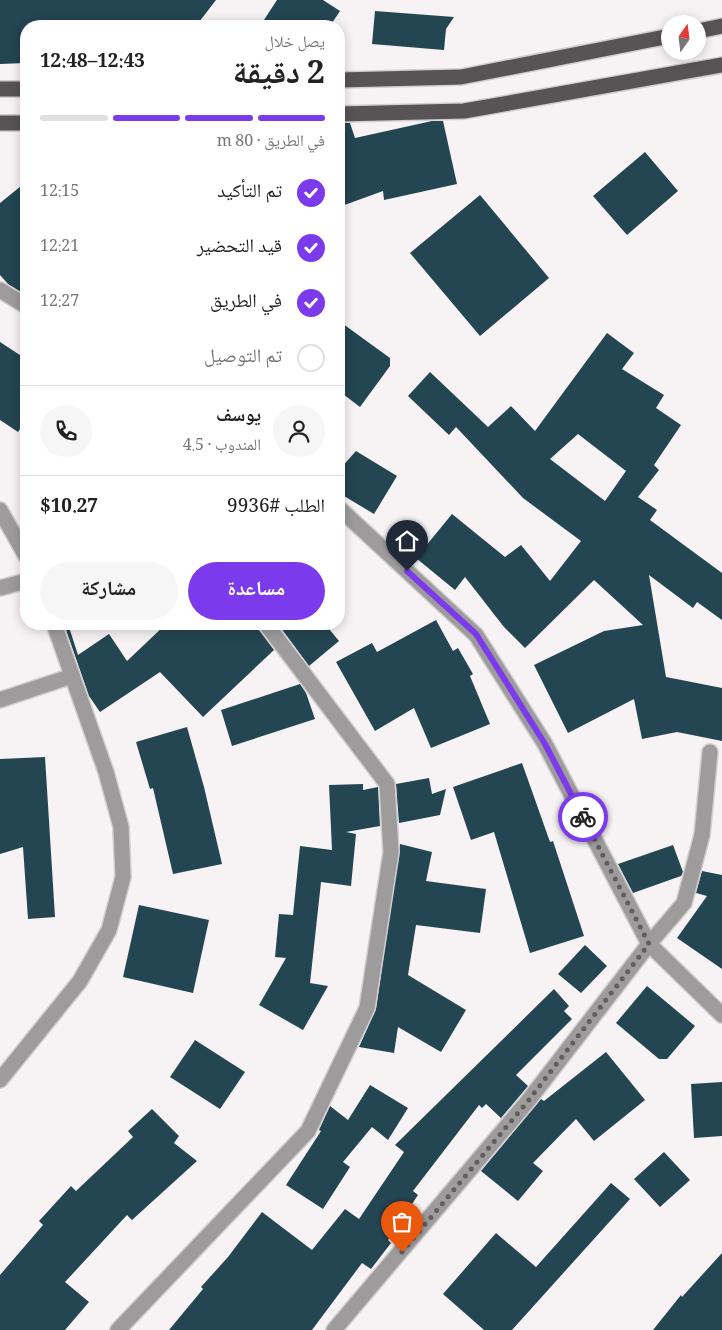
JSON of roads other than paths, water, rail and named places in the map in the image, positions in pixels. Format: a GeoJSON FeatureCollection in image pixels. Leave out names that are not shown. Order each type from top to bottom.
{"type":"FeatureCollection","features":[{"type":"Feature","properties":{"kind":"main road"},"geometry":{"type":"LineString","coordinates":[[706,29],[722,26]]}},
{"type":"Feature","properties":{"kind":"main road"},"geometry":{"type":"LineString","coordinates":[[345,80],[462,77],[661,38]]}},
{"type":"Feature","properties":{"kind":"main road"},"geometry":{"type":"LineString","coordinates":[[345,114],[464,111],[722,65]]}},
{"type":"Feature","properties":{"kind":"main road"},"geometry":{"type":"LineString","coordinates":[[0,89],[20,88]]}},
{"type":"Feature","properties":{"kind":"main road"},"geometry":{"type":"LineString","coordinates":[[0,123],[20,123]]}},
{"type":"Feature","properties":{"kind":"street"},"geometry":{"type":"LineString","coordinates":[[0,290],[20,302]]}},
{"type":"Feature","properties":{"kind":"street"},"geometry":{"type":"LineString","coordinates":[[0,510],[20,545]]}},
{"type":"Feature","properties":{"kind":"street"},"geometry":{"type":"LineString","coordinates":[[345,514],[476,634],[545,744],[649,944],[722,1015]]}},
{"type":"Feature","properties":{"kind":"street"},"geometry":{"type":"LineString","coordinates":[[0,588],[20,583]]}},
{"type":"Feature","properties":{"kind":"street"},"geometry":{"type":"LineString","coordinates":[[0,1080],[80,981],[109,930],[124,877],[121,826],[106,772],[56,630]]}},
{"type":"Feature","properties":{"kind":"street"},"geometry":{"type":"LineString","coordinates":[[118,1330],[308,1131],[367,1008],[391,852],[387,784],[271,630]]}},
{"type":"Feature","properties":{"kind":"street"},"geometry":{"type":"LineString","coordinates":[[0,700],[72,676]]}},
{"type":"Feature","properties":{"kind":"street"},"geometry":{"type":"LineString","coordinates":[[334,1330],[528,1101],[649,944],[684,903],[702,835],[710,752]]}}]}
